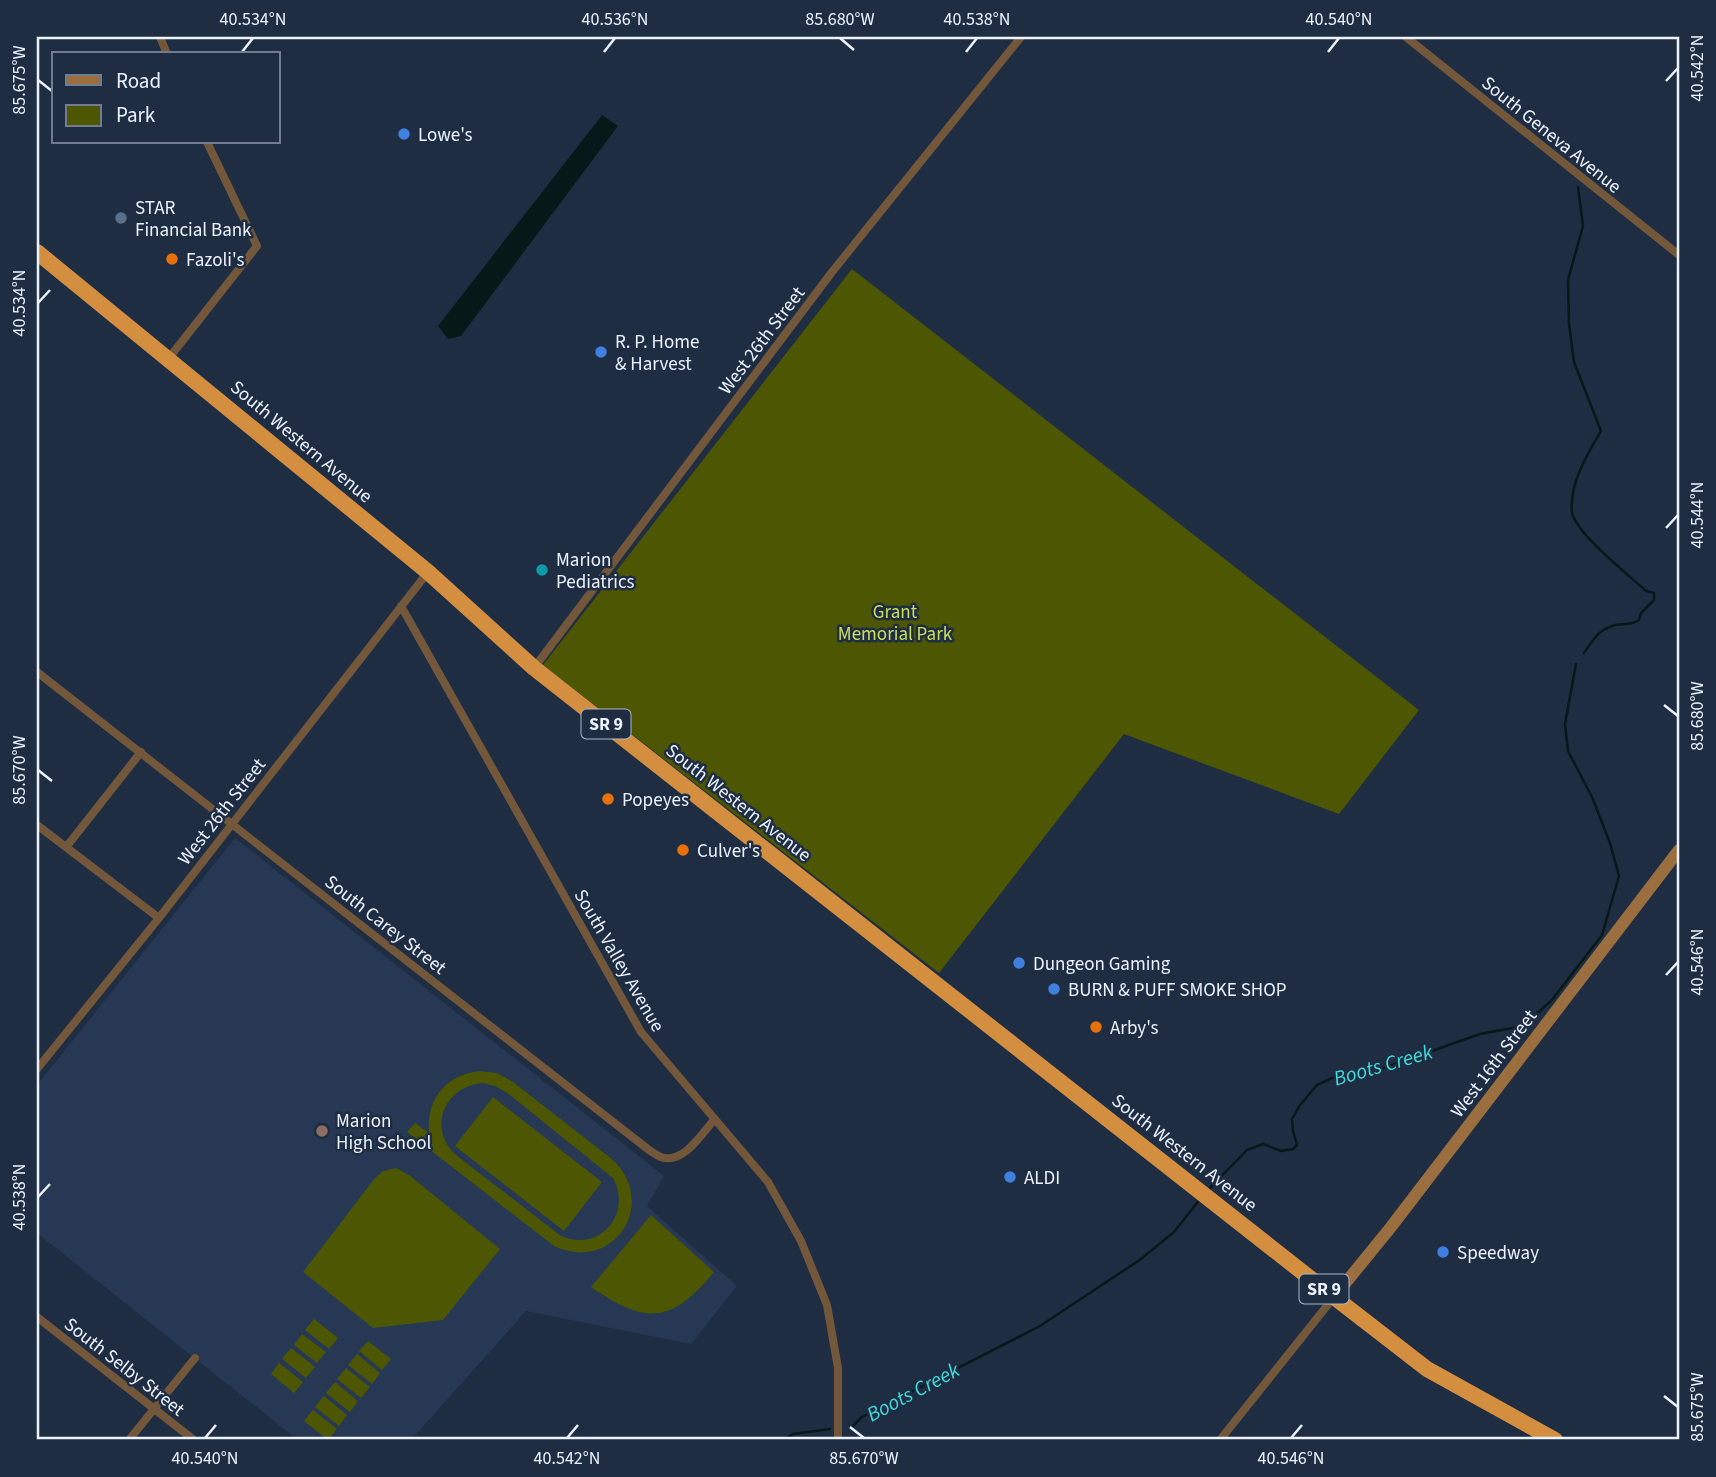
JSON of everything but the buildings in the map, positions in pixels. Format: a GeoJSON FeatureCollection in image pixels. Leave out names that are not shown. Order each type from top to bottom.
{"type":"FeatureCollection","features":[{"type":"Feature","properties":{"kind":"highway","name":"South Western Avenue"},"geometry":{"type":"LineString","coordinates":[[37,252],[428,572],[534,668],[1334,1297],[1427,1368],[1555,1440]]}},
{"type":"Feature","properties":{"kind":"street","name":"West 26th Street"},"geometry":{"type":"LineString","coordinates":[[534,668],[832,272],[1021,37]]}},
{"type":"Feature","properties":{"kind":"street","name":"South Geneva Avenue"},"geometry":{"type":"LineString","coordinates":[[1406,37],[1679,254]]}},
{"type":"Feature","properties":{"kind":"street"},"geometry":{"type":"LineString","coordinates":[[169,358],[257,246],[208,144]]}},
{"type":"Feature","properties":{"kind":"street","name":"West 26th Street"},"geometry":{"type":"LineString","coordinates":[[37,1069],[159,918],[428,572]]}},
{"type":"Feature","properties":{"kind":"street","name":"South Valley Avenue"},"geometry":{"type":"LineString","coordinates":[[401,606],[641,1032],[768,1182],[801,1241],[827,1305],[838,1368],[838,1440]]}},
{"type":"Feature","properties":{"kind":"street","name":"South Carey Street"},"geometry":{"type":"LineString","coordinates":[[37,672],[656,1154],[663,1158],[677,1157],[690,1148],[714,1120]]}},
{"type":"Feature","properties":{"kind":"street"},"geometry":{"type":"LineString","coordinates":[[67,846],[141,752]]}},
{"type":"Feature","properties":{"kind":"street"},"geometry":{"type":"LineString","coordinates":[[37,825],[159,918]]}},
{"type":"Feature","properties":{"kind":"street","name":"West 16th Street"},"geometry":{"type":"LineString","coordinates":[[1334,1297],[1391,1227],[1679,850]]}},
{"type":"Feature","properties":{"kind":"street"},"geometry":{"type":"LineString","coordinates":[[1220,1440],[1334,1297]]}},
{"type":"Feature","properties":{"kind":"street","name":"South Selby Street"},"geometry":{"type":"LineString","coordinates":[[38,1321],[194,1440]]}},
{"type":"Feature","properties":{"kind":"street"},"geometry":{"type":"LineString","coordinates":[[129,1440],[195,1358]]}},
{"type":"Feature","properties":{"kind":"shaded area"},"geometry":{"type":"Polygon","coordinates":[[[602,115],[618,126],[461,336],[448,339],[438,326],[602,115]]]}},
{"type":"Feature","properties":{"kind":"shaded area","name":"Marion High School"},"geometry":{"type":"Polygon","coordinates":[[[235,838],[664,1176],[647,1206],[737,1286],[691,1344],[526,1311],[411,1440],[298,1440],[37,1233],[37,1085],[235,838]]]}},
{"type":"Feature","properties":{"kind":"green space","name":"Grant Memorial Park"},"geometry":{"type":"Polygon","coordinates":[[[852,269],[1419,710],[1339,814],[1124,734],[939,973],[543,665],[852,269]]]}},
{"type":"Feature","properties":{"kind":"green space"},"geometry":{"type":"Polygon","coordinates":[[[467,1073],[497,1073],[513,1082],[612,1159],[626,1177],[631,1196],[630,1214],[623,1230],[611,1243],[595,1251],[575,1252],[554,1246],[407,1132],[415,1123],[429,1133],[431,1110],[440,1091],[467,1073]],[[483,1083],[469,1086],[450,1100],[444,1110],[442,1122],[442,1133],[447,1145],[456,1155],[561,1236],[575,1240],[599,1235],[609,1227],[619,1205],[613,1178],[495,1086],[483,1083]]]}},
{"type":"Feature","properties":{"kind":"green space"},"geometry":{"type":"Polygon","coordinates":[[[493,1097],[602,1182],[564,1231],[455,1146],[493,1097]]]}},
{"type":"Feature","properties":{"kind":"green space"},"geometry":{"type":"Polygon","coordinates":[[[396,1168],[409,1175],[500,1249],[443,1320],[373,1328],[303,1272],[375,1178],[383,1171],[396,1168]]]}},
{"type":"Feature","properties":{"kind":"green space"},"geometry":{"type":"Polygon","coordinates":[[[651,1215],[714,1272],[699,1289],[671,1310],[643,1313],[627,1308],[591,1287],[651,1215]]]}},
{"type":"Feature","properties":{"kind":"green space"},"geometry":{"type":"Polygon","coordinates":[[[314,1319],[338,1338],[329,1349],[305,1330],[314,1319]]]}},
{"type":"Feature","properties":{"kind":"green space"},"geometry":{"type":"Polygon","coordinates":[[[302,1334],[326,1352],[317,1363],[294,1345],[302,1334]]]}},
{"type":"Feature","properties":{"kind":"green space"},"geometry":{"type":"Polygon","coordinates":[[[368,1341],[391,1359],[382,1370],[359,1351],[368,1341]]]}},
{"type":"Feature","properties":{"kind":"green space"},"geometry":{"type":"Polygon","coordinates":[[[291,1348],[315,1367],[306,1378],[282,1359],[291,1348]]]}},
{"type":"Feature","properties":{"kind":"green space"},"geometry":{"type":"Polygon","coordinates":[[[357,1354],[380,1373],[372,1384],[348,1365],[357,1354]]]}},
{"type":"Feature","properties":{"kind":"green space"},"geometry":{"type":"Polygon","coordinates":[[[279,1363],[303,1382],[294,1393],[271,1374],[279,1363]]]}},
{"type":"Feature","properties":{"kind":"green space"},"geometry":{"type":"Polygon","coordinates":[[[346,1368],[370,1387],[361,1398],[337,1379],[346,1368]]]}},
{"type":"Feature","properties":{"kind":"green space"},"geometry":{"type":"Polygon","coordinates":[[[335,1382],[358,1401],[350,1412],[326,1393],[335,1382]]]}},
{"type":"Feature","properties":{"kind":"green space"},"geometry":{"type":"Polygon","coordinates":[[[324,1396],[347,1415],[339,1426],[315,1407],[324,1396]]]}},
{"type":"Feature","properties":{"kind":"green space"},"geometry":{"type":"Polygon","coordinates":[[[313,1410],[337,1429],[328,1440],[304,1421],[313,1410]]]}},
{"type":"Feature","properties":{"kind":"waterway","name":"Boots Creek"},"geometry":{"type":"LineString","coordinates":[[1578,187],[1583,226],[1568,280],[1569,324],[1574,362],[1601,431],[1576,480],[1572,512],[1582,531],[1604,553],[1646,591],[1654,593],[1654,600],[1641,613],[1639,620],[1605,629],[1584,653]]}},
{"type":"Feature","properties":{"kind":"waterway","name":"Boots Creek"},"geometry":{"type":"LineString","coordinates":[[1207,1191],[1247,1150],[1263,1144],[1281,1151],[1293,1149],[1297,1145],[1292,1119],[1317,1085],[1343,1073],[1378,1070],[1480,1034],[1523,1026],[1552,1000],[1602,935],[1619,876],[1610,843],[1592,797],[1568,751],[1565,724],[1576,664]]}},
{"type":"Feature","properties":{"kind":"waterway","name":"Boots Creek"},"geometry":{"type":"LineString","coordinates":[[853,1426],[862,1417],[1040,1326],[1141,1259],[1174,1232],[1201,1198]]}},
{"type":"Feature","properties":{"kind":"waterway","name":"Boots Creek"},"geometry":{"type":"LineString","coordinates":[[783,1440],[793,1434],[830,1429]]}},
{"type":"Feature","properties":{"kind":"place","name":"Lowe's"},"geometry":{"type":"Point","coordinates":[404,134]}},
{"type":"Feature","properties":{"kind":"place","name":"STAR Financial Bank"},"geometry":{"type":"Point","coordinates":[121,218]}},
{"type":"Feature","properties":{"kind":"place","name":"Fazoli's"},"geometry":{"type":"Point","coordinates":[172,259]}},
{"type":"Feature","properties":{"kind":"place","name":"R. P. Home & Harvest"},"geometry":{"type":"Point","coordinates":[601,352]}},
{"type":"Feature","properties":{"kind":"place","name":"Marion Pediatrics"},"geometry":{"type":"Point","coordinates":[542,570]}},
{"type":"Feature","properties":{"kind":"place","name":"Popeyes"},"geometry":{"type":"Point","coordinates":[608,799]}},
{"type":"Feature","properties":{"kind":"place","name":"Culver's"},"geometry":{"type":"Point","coordinates":[683,850]}},
{"type":"Feature","properties":{"kind":"place","name":"Dungeon Gaming"},"geometry":{"type":"Point","coordinates":[1019,963]}},
{"type":"Feature","properties":{"kind":"place","name":"BURN & PUFF SMOKE SHOP"},"geometry":{"type":"Point","coordinates":[1054,989]}},
{"type":"Feature","properties":{"kind":"place","name":"Arby's"},"geometry":{"type":"Point","coordinates":[1096,1027]}},
{"type":"Feature","properties":{"kind":"place","name":"Marion High School"},"geometry":{"type":"Point","coordinates":[322,1131]}},
{"type":"Feature","properties":{"kind":"place","name":"ALDI"},"geometry":{"type":"Point","coordinates":[1010,1177]}},
{"type":"Feature","properties":{"kind":"place","name":"Speedway"},"geometry":{"type":"Point","coordinates":[1443,1252]}}]}
